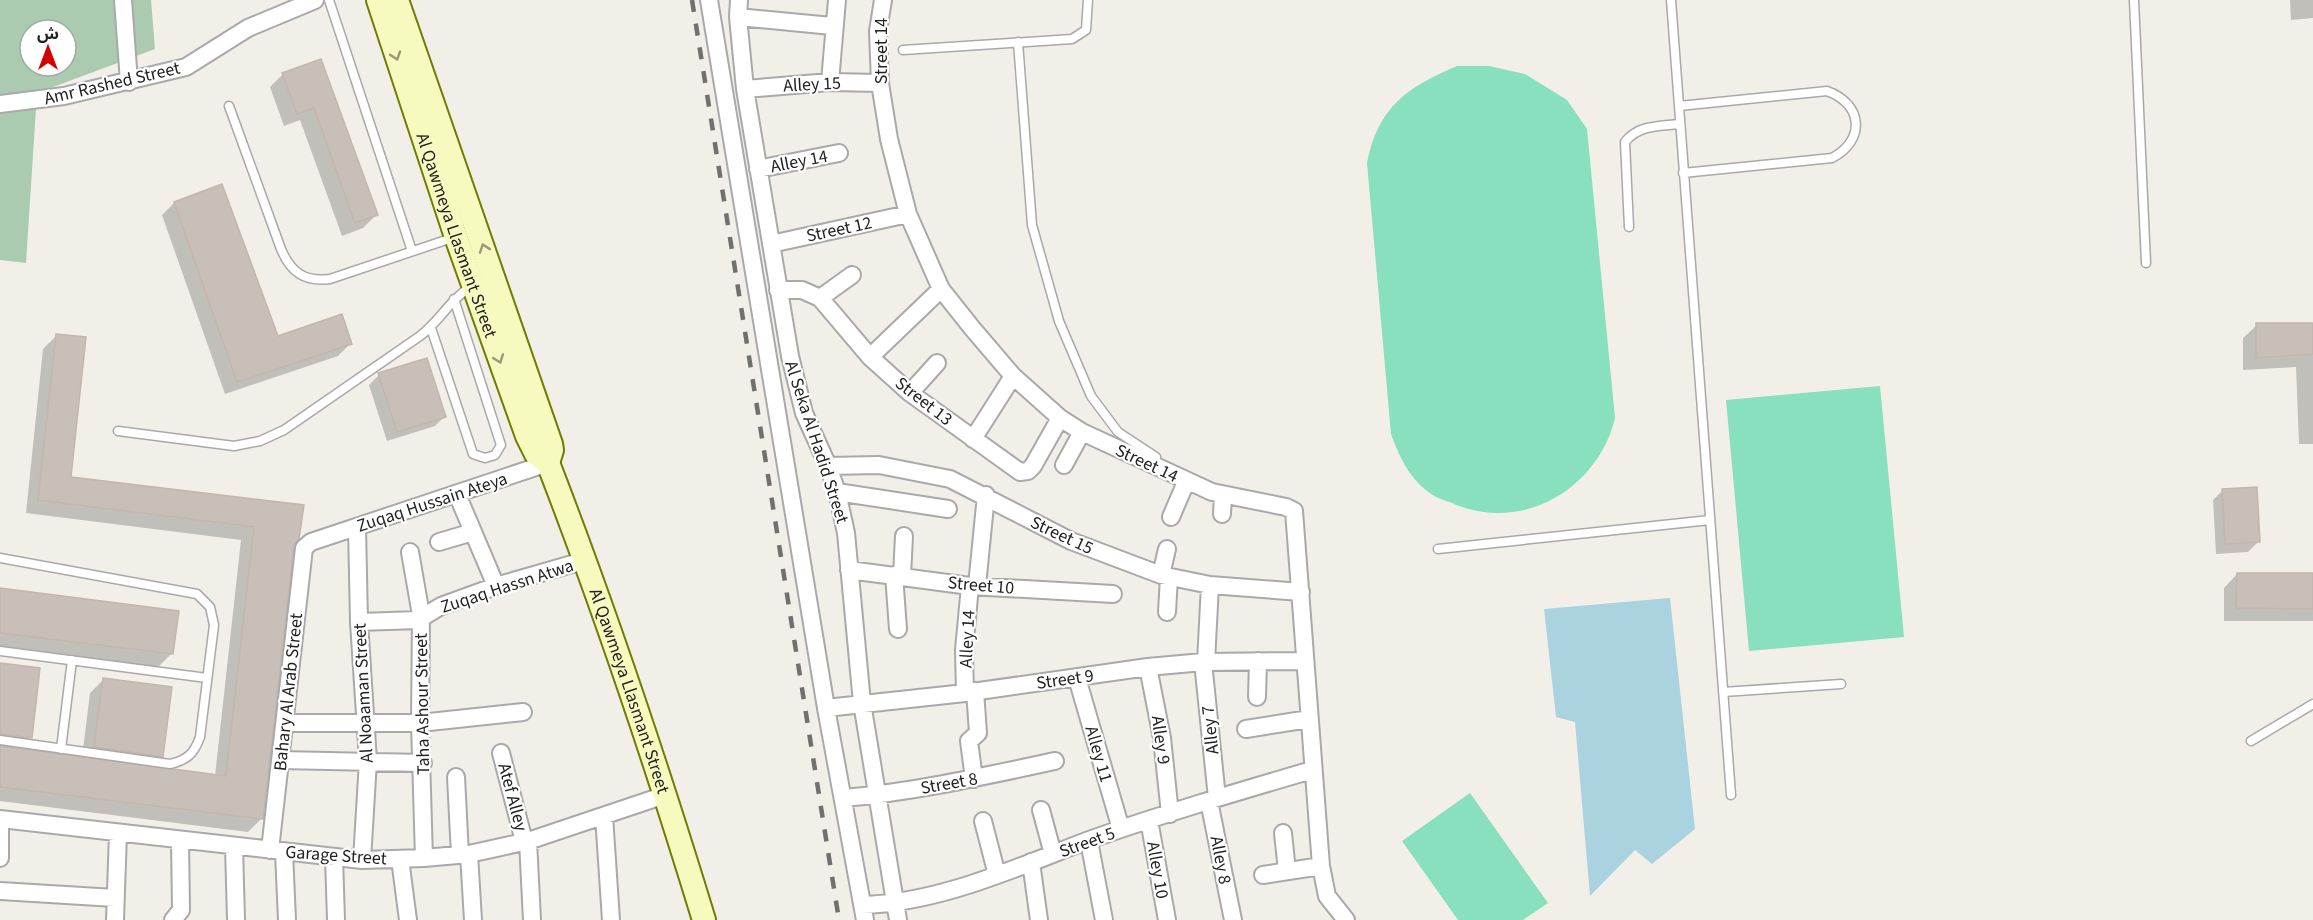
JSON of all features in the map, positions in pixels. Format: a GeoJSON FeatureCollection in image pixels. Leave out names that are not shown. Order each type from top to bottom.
{"type":"FeatureCollection","features":[{"type":"Feature","properties":{"kind":"main road","name":"Al Qawmeya Llasmant Street"},"geometry":{"type":"LineString","coordinates":[[378,0],[456,237],[532,447],[540,458],[548,463],[586,560],[665,795],[704,920]]}},
{"type":"Feature","properties":{"kind":"main road","name":"Al Qawmeya Llasmant Street"},"geometry":{"type":"LineString","coordinates":[[397,0],[495,278],[552,450],[548,463]]}},
{"type":"Feature","properties":{"kind":"main road"},"geometry":{"type":"LineString","coordinates":[[473,286],[495,278]]}},
{"type":"Feature","properties":{"kind":"street"},"geometry":{"type":"LineString","coordinates":[[123,0],[129,82]]}},
{"type":"Feature","properties":{"kind":"street","name":"Amr Rashed Street"},"geometry":{"type":"LineString","coordinates":[[0,104],[64,96],[186,67],[248,28],[315,0]]}},
{"type":"Feature","properties":{"kind":"street","name":"Al Seka Al Hadid Street"},"geometry":{"type":"LineString","coordinates":[[709,0],[826,708],[863,913]]}},
{"type":"Feature","properties":{"kind":"street"},"geometry":{"type":"LineString","coordinates":[[830,82],[832,26],[837,0]]}},
{"type":"Feature","properties":{"kind":"street","name":"Street 14"},"geometry":{"type":"LineString","coordinates":[[883,0],[878,31],[880,83],[889,139],[908,214],[941,289],[1013,376],[1060,418],[1082,432],[1186,482],[1223,495],[1286,507],[1294,511],[1320,866],[1327,896],[1346,920]]}},
{"type":"Feature","properties":{"kind":"street"},"geometry":{"type":"LineString","coordinates":[[739,8],[832,26]]}},
{"type":"Feature","properties":{"kind":"street","name":"Al Seka Al Hadid Street"},"geometry":{"type":"LineString","coordinates":[[739,8],[745,88],[796,385],[804,413],[837,492],[846,533],[862,703],[897,912]]}},
{"type":"Feature","properties":{"kind":"street","name":"Alley 15"},"geometry":{"type":"LineString","coordinates":[[745,88],[830,82],[880,83]]}},
{"type":"Feature","properties":{"kind":"street","name":"Alley 14"},"geometry":{"type":"LineString","coordinates":[[758,169],[839,153]]}},
{"type":"Feature","properties":{"kind":"street","name":"Street 12"},"geometry":{"type":"LineString","coordinates":[[771,244],[908,214]]}},
{"type":"Feature","properties":{"kind":"street"},"geometry":{"type":"LineString","coordinates":[[778,290],[802,290],[820,298],[852,274]]}},
{"type":"Feature","properties":{"kind":"street"},"geometry":{"type":"LineString","coordinates":[[870,357],[941,289]]}},
{"type":"Feature","properties":{"kind":"street","name":"Street 13"},"geometry":{"type":"LineString","coordinates":[[820,298],[870,357],[910,393],[1020,472],[1028,471],[1060,418]]}},
{"type":"Feature","properties":{"kind":"street"},"geometry":{"type":"LineString","coordinates":[[910,393],[937,363]]}},
{"type":"Feature","properties":{"kind":"street"},"geometry":{"type":"LineString","coordinates":[[973,439],[1013,376]]}},
{"type":"Feature","properties":{"kind":"street"},"geometry":{"type":"LineString","coordinates":[[1064,465],[1082,432]]}},
{"type":"Feature","properties":{"kind":"street","name":"Zuqaq Hussain Ateya"},"geometry":{"type":"LineString","coordinates":[[316,540],[548,463]]}},
{"type":"Feature","properties":{"kind":"street","name":"Street 15"},"geometry":{"type":"LineString","coordinates":[[828,466],[879,465],[950,479],[986,495],[1071,541],[1165,576],[1210,585],[1301,592]]}},
{"type":"Feature","properties":{"kind":"street"},"geometry":{"type":"LineString","coordinates":[[1171,517],[1186,482]]}},
{"type":"Feature","properties":{"kind":"street"},"geometry":{"type":"LineString","coordinates":[[837,492],[948,509]]}},
{"type":"Feature","properties":{"kind":"street"},"geometry":{"type":"LineString","coordinates":[[457,494],[496,586]]}},
{"type":"Feature","properties":{"kind":"street","name":"Alley 14"},"geometry":{"type":"LineString","coordinates":[[974,779],[969,741],[978,733],[964,650],[986,495]]}},
{"type":"Feature","properties":{"kind":"street"},"geometry":{"type":"LineString","coordinates":[[1222,514],[1223,495]]}},
{"type":"Feature","properties":{"kind":"street","name":"Al Noaaman Street"},"geometry":{"type":"LineString","coordinates":[[357,527],[359,622],[368,761],[362,860]]}},
{"type":"Feature","properties":{"kind":"street"},"geometry":{"type":"LineString","coordinates":[[439,542],[473,532]]}},
{"type":"Feature","properties":{"kind":"street"},"geometry":{"type":"LineString","coordinates":[[898,629],[898,575],[904,536]]}},
{"type":"Feature","properties":{"kind":"street","name":"Bahary Al Arab Street"},"geometry":{"type":"LineString","coordinates":[[286,920],[277,851],[280,760],[303,553],[307,545],[316,540]]}},
{"type":"Feature","properties":{"kind":"street"},"geometry":{"type":"LineString","coordinates":[[1167,549],[1165,576],[1167,612]]}},
{"type":"Feature","properties":{"kind":"street","name":"Taha Ashour Street"},"geometry":{"type":"LineString","coordinates":[[410,552],[420,619],[424,858]]}},
{"type":"Feature","properties":{"kind":"street","name":"Zuqaq Hassn Atwa"},"geometry":{"type":"LineString","coordinates":[[359,622],[420,619],[441,606],[496,586],[586,560]]}},
{"type":"Feature","properties":{"kind":"street","name":"Street 10"},"geometry":{"type":"LineString","coordinates":[[849,570],[974,586],[1113,594]]}},
{"type":"Feature","properties":{"kind":"street","name":"Alley 7"},"geometry":{"type":"LineString","coordinates":[[1210,585],[1204,662],[1213,799]]}},
{"type":"Feature","properties":{"kind":"street"},"geometry":{"type":"LineString","coordinates":[[1257,697],[1258,661]]}},
{"type":"Feature","properties":{"kind":"street","name":"Street 9"},"geometry":{"type":"LineString","coordinates":[[826,708],[970,692],[1148,666],[1204,662],[1305,661]]}},
{"type":"Feature","properties":{"kind":"street","name":"Alley 9"},"geometry":{"type":"LineString","coordinates":[[1148,666],[1162,738],[1170,814]]}},
{"type":"Feature","properties":{"kind":"street","name":"Alley 11"},"geometry":{"type":"LineString","coordinates":[[1077,678],[1120,829]]}},
{"type":"Feature","properties":{"kind":"street"},"geometry":{"type":"LineString","coordinates":[[285,723],[420,723],[524,712]]}},
{"type":"Feature","properties":{"kind":"street"},"geometry":{"type":"LineString","coordinates":[[1246,729],[1308,719]]}},
{"type":"Feature","properties":{"kind":"street","name":"Atef Alley"},"geometry":{"type":"LineString","coordinates":[[501,753],[526,841],[532,920]]}},
{"type":"Feature","properties":{"kind":"street"},"geometry":{"type":"LineString","coordinates":[[280,760],[423,763]]}},
{"type":"Feature","properties":{"kind":"street","name":"Street 8"},"geometry":{"type":"LineString","coordinates":[[843,798],[877,795],[974,779],[1055,761]]}},
{"type":"Feature","properties":{"kind":"street","name":"Street 5"},"geometry":{"type":"LineString","coordinates":[[863,913],[897,912],[1120,829],[1312,770]]}},
{"type":"Feature","properties":{"kind":"street"},"geometry":{"type":"LineString","coordinates":[[456,777],[473,920]]}},
{"type":"Feature","properties":{"kind":"street","name":"Garage Street"},"geometry":{"type":"LineString","coordinates":[[0,819],[362,860],[400,859],[465,854],[526,841],[665,795]]}},
{"type":"Feature","properties":{"kind":"street","name":"Alley 8"},"geometry":{"type":"LineString","coordinates":[[1213,799],[1233,920]]}},
{"type":"Feature","properties":{"kind":"street"},"geometry":{"type":"LineString","coordinates":[[1041,810],[1053,854]]}},
{"type":"Feature","properties":{"kind":"street"},"geometry":{"type":"LineString","coordinates":[[604,816],[611,920]]}},
{"type":"Feature","properties":{"kind":"street"},"geometry":{"type":"LineString","coordinates":[[0,819],[0,858]]}},
{"type":"Feature","properties":{"kind":"street","name":"Alley 10"},"geometry":{"type":"LineString","coordinates":[[1149,820],[1167,920]]}},
{"type":"Feature","properties":{"kind":"street"},"geometry":{"type":"LineString","coordinates":[[983,821],[997,875]]}},
{"type":"Feature","properties":{"kind":"street"},"geometry":{"type":"LineString","coordinates":[[115,920],[118,833]]}},
{"type":"Feature","properties":{"kind":"street"},"geometry":{"type":"LineString","coordinates":[[1283,833],[1287,871]]}},
{"type":"Feature","properties":{"kind":"street"},"geometry":{"type":"LineString","coordinates":[[173,920],[181,910],[180,840]]}},
{"type":"Feature","properties":{"kind":"street"},"geometry":{"type":"LineString","coordinates":[[1089,840],[1104,920]]}},
{"type":"Feature","properties":{"kind":"street"},"geometry":{"type":"LineString","coordinates":[[234,846],[236,920]]}},
{"type":"Feature","properties":{"kind":"street"},"geometry":{"type":"LineString","coordinates":[[334,857],[336,920]]}},
{"type":"Feature","properties":{"kind":"street"},"geometry":{"type":"LineString","coordinates":[[400,859],[408,920]]}},
{"type":"Feature","properties":{"kind":"street"},"geometry":{"type":"LineString","coordinates":[[1031,862],[1039,920]]}},
{"type":"Feature","properties":{"kind":"street"},"geometry":{"type":"LineString","coordinates":[[1263,875],[1320,866]]}},
{"type":"Feature","properties":{"kind":"street"},"geometry":{"type":"LineString","coordinates":[[0,891],[115,898]]}},
{"type":"Feature","properties":{"kind":"lane"},"geometry":{"type":"LineString","coordinates":[[329,0],[412,251]]}},
{"type":"Feature","properties":{"kind":"lane"},"geometry":{"type":"LineString","coordinates":[[903,50],[1077,37],[1086,30],[1088,0]]}},
{"type":"Feature","properties":{"kind":"lane"},"geometry":{"type":"LineString","coordinates":[[1671,0],[1731,795]]}},
{"type":"Feature","properties":{"kind":"lane"},"geometry":{"type":"LineString","coordinates":[[2134,0],[2146,263]]}},
{"type":"Feature","properties":{"kind":"lane"},"geometry":{"type":"LineString","coordinates":[[1018,42],[1032,225],[1059,321],[1091,396],[1118,432],[1156,457]]}},
{"type":"Feature","properties":{"kind":"lane"},"geometry":{"type":"LineString","coordinates":[[1679,106],[1827,92],[1839,96],[1849,104],[1855,116],[1856,129],[1852,142],[1844,152],[1832,158],[1683,173]]}},
{"type":"Feature","properties":{"kind":"lane"},"geometry":{"type":"LineString","coordinates":[[229,106],[287,264],[299,275],[314,281],[330,279],[456,237]]}},
{"type":"Feature","properties":{"kind":"lane"},"geometry":{"type":"LineString","coordinates":[[1629,227],[1625,142],[1632,132],[1644,128],[1680,124]]}},
{"type":"Feature","properties":{"kind":"lane"},"geometry":{"type":"LineString","coordinates":[[118,431],[234,446],[260,441],[284,429],[431,328],[454,299],[473,286]]}},
{"type":"Feature","properties":{"kind":"lane"},"geometry":{"type":"LineString","coordinates":[[431,328],[473,454],[485,458],[495,455],[499,451],[500,439],[454,299]]}},
{"type":"Feature","properties":{"kind":"lane"},"geometry":{"type":"LineString","coordinates":[[1438,549],[1710,520]]}},
{"type":"Feature","properties":{"kind":"lane"},"geometry":{"type":"LineString","coordinates":[[0,558],[197,594],[210,607],[214,626],[200,737],[195,751],[184,761],[170,764],[0,740]]}},
{"type":"Feature","properties":{"kind":"lane"},"geometry":{"type":"LineString","coordinates":[[0,651],[207,678]]}},
{"type":"Feature","properties":{"kind":"lane"},"geometry":{"type":"LineString","coordinates":[[62,748],[72,660]]}},
{"type":"Feature","properties":{"kind":"lane"},"geometry":{"type":"LineString","coordinates":[[1723,692],[1841,684]]}},
{"type":"Feature","properties":{"kind":"lane"},"geometry":{"type":"LineString","coordinates":[[2251,741],[2313,704]]}},
{"type":"Feature","properties":{"kind":"green space"},"geometry":{"type":"Polygon","coordinates":[[[0,0],[151,0],[155,49],[78,78],[78,18],[18,18],[18,78],[77,78],[37,93],[26,263],[0,260],[0,0]]]}},
{"type":"Feature","properties":{"kind":"green space"},"geometry":{"type":"Polygon","coordinates":[[[1457,66],[1489,66],[1525,74],[1567,100],[1587,129],[1615,418],[1606,443],[1592,466],[1574,484],[1553,499],[1530,508],[1505,513],[1478,511],[1446,501],[1430,493],[1409,472],[1391,434],[1367,163],[1379,127],[1397,101],[1423,82],[1457,66]]]}},
{"type":"Feature","properties":{"kind":"green space"},"geometry":{"type":"Polygon","coordinates":[[[1880,386],[1904,637],[1749,651],[1726,400],[1880,386]]]}},
{"type":"Feature","properties":{"kind":"green space"},"geometry":{"type":"Polygon","coordinates":[[[1470,793],[1548,903],[1523,920],[1458,920],[1402,841],[1470,793]]]}},
{"type":"Feature","properties":{"kind":"water"},"geometry":{"type":"Polygon","coordinates":[[[1670,598],[1695,829],[1652,864],[1635,850],[1590,896],[1575,722],[1556,717],[1544,609],[1670,598]]]}},
{"type":"Feature","properties":{"kind":"building"},"geometry":{"type":"Polygon","coordinates":[[[321,59],[378,215],[355,223],[314,108],[297,114],[282,73],[321,59]]]}},
{"type":"Feature","properties":{"kind":"building"},"geometry":{"type":"Polygon","coordinates":[[[222,184],[278,336],[342,314],[352,344],[237,382],[174,202],[222,184]]]}},
{"type":"Feature","properties":{"kind":"building"},"geometry":{"type":"Polygon","coordinates":[[[2256,323],[2313,323],[2313,354],[2256,358],[2256,323]]]}},
{"type":"Feature","properties":{"kind":"building"},"geometry":{"type":"Polygon","coordinates":[[[56,334],[86,337],[71,477],[304,505],[299,539],[294,547],[263,819],[0,787],[0,746],[226,776],[254,527],[38,500],[56,334]]]}},
{"type":"Feature","properties":{"kind":"building"},"geometry":{"type":"Polygon","coordinates":[[[427,358],[446,417],[397,432],[378,373],[427,358]]]}},
{"type":"Feature","properties":{"kind":"building"},"geometry":{"type":"Polygon","coordinates":[[[2257,487],[2260,542],[2225,544],[2222,489],[2257,487]]]}},
{"type":"Feature","properties":{"kind":"building"},"geometry":{"type":"Polygon","coordinates":[[[2237,573],[2313,573],[2313,609],[2236,608],[2237,573]]]}},
{"type":"Feature","properties":{"kind":"building"},"geometry":{"type":"Polygon","coordinates":[[[0,588],[179,611],[173,654],[0,633],[0,588]]]}},
{"type":"Feature","properties":{"kind":"building"},"geometry":{"type":"Polygon","coordinates":[[[0,663],[40,668],[32,738],[0,734],[0,663]]]}},
{"type":"Feature","properties":{"kind":"building"},"geometry":{"type":"Polygon","coordinates":[[[103,678],[172,687],[163,757],[94,747],[103,678]]]}},
{"type":"Feature","properties":{"kind":"railway"},"geometry":{"type":"LineString","coordinates":[[692,0],[839,920]]}}]}
